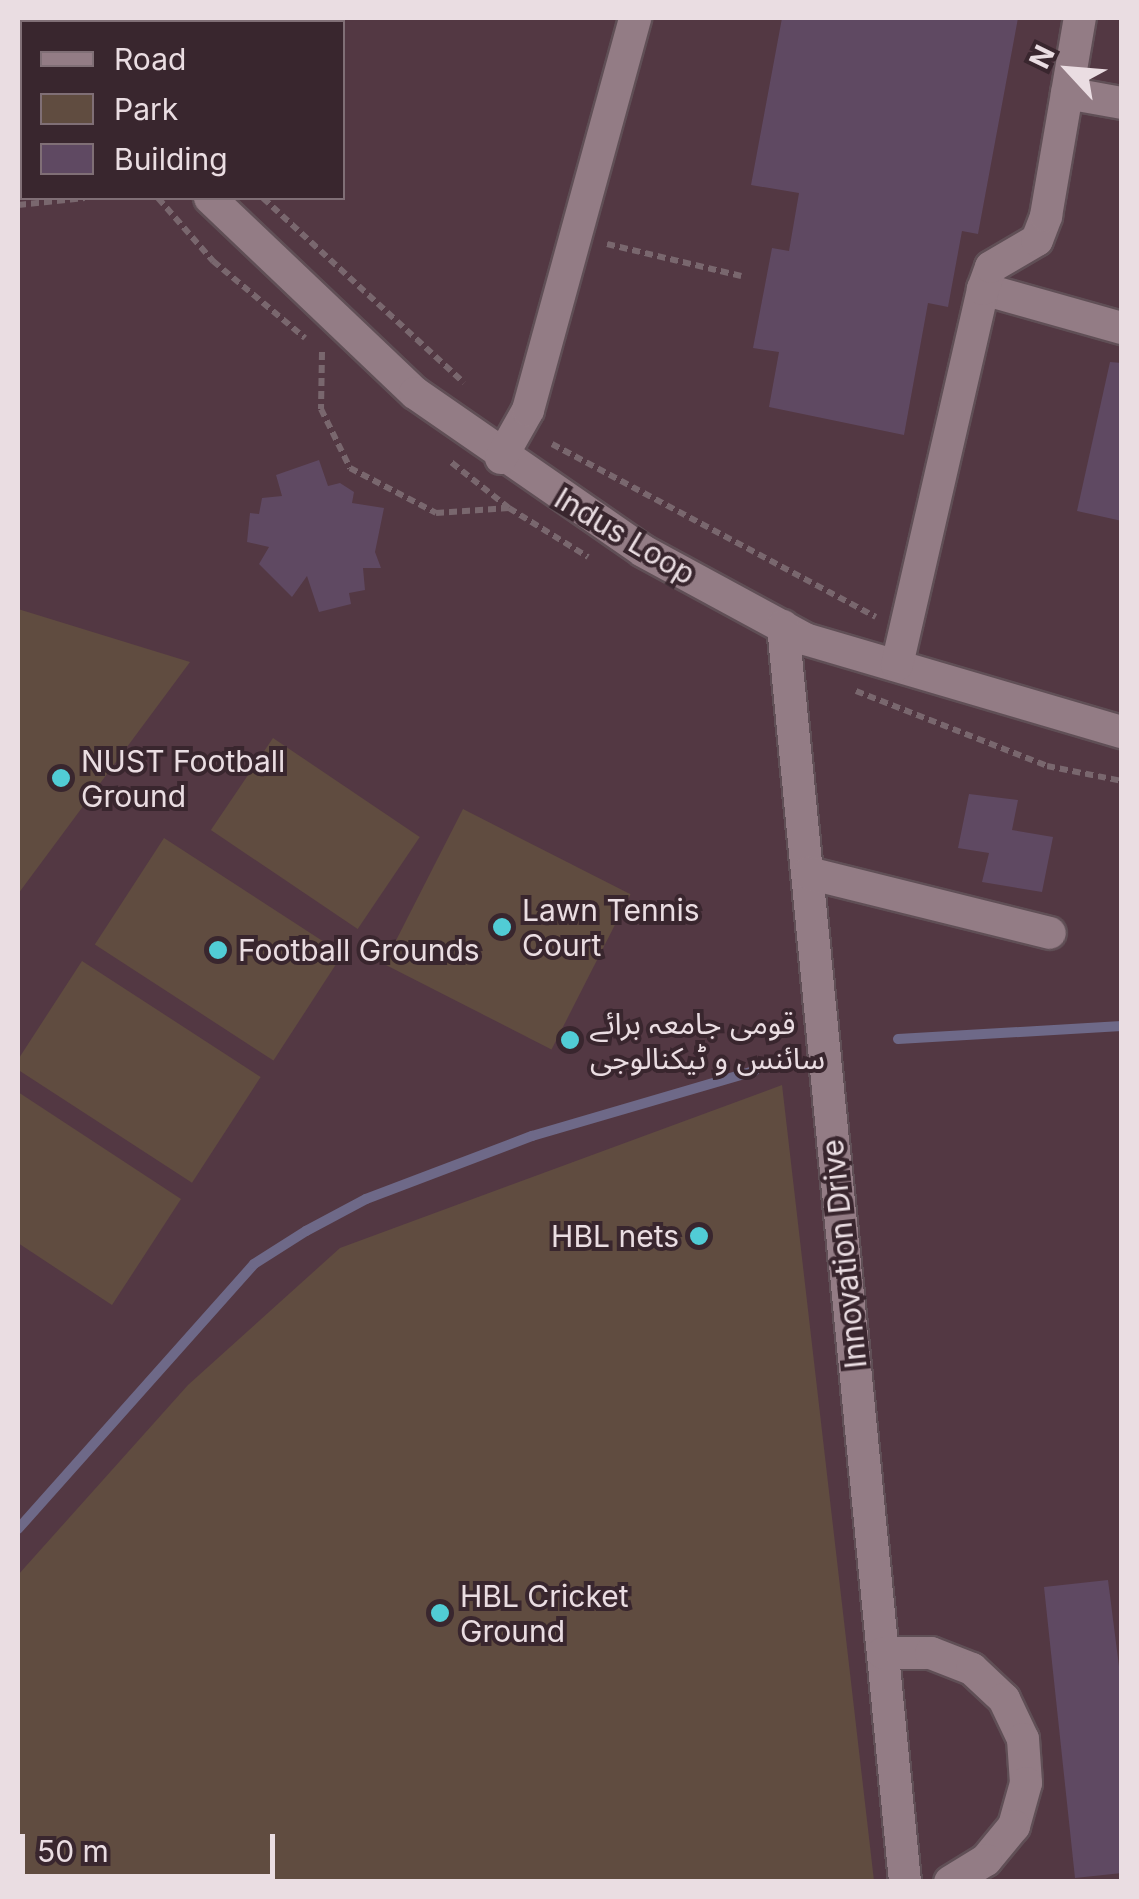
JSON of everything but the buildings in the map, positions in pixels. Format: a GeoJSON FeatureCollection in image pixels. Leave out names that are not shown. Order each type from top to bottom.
{"type":"FeatureCollection","features":[{"type":"Feature","properties":{"kind":"street"},"geometry":{"type":"LineString","coordinates":[[501,458],[518,426],[577,237],[635,18]]}},
{"type":"Feature","properties":{"kind":"street"},"geometry":{"type":"LineString","coordinates":[[897,665],[991,267],[1037,240],[1080,18]]}},
{"type":"Feature","properties":{"kind":"street"},"geometry":{"type":"LineString","coordinates":[[1066,93],[1122,103]]}},
{"type":"Feature","properties":{"kind":"street","name":"Indus Loop"},"geometry":{"type":"LineString","coordinates":[[212,200],[336,325],[501,458],[595,523],[783,626],[897,665],[1122,732]]}},
{"type":"Feature","properties":{"kind":"street"},"geometry":{"type":"LineString","coordinates":[[984,290],[1122,328]]}},
{"type":"Feature","properties":{"kind":"street","name":"Innovation Drive"},"geometry":{"type":"LineString","coordinates":[[783,626],[905,1882]]}},
{"type":"Feature","properties":{"kind":"street"},"geometry":{"type":"LineString","coordinates":[[808,873],[1050,933]]}},
{"type":"Feature","properties":{"kind":"street"},"geometry":{"type":"LineString","coordinates":[[883,1653],[931,1653],[972,1669],[1004,1699],[1023,1739],[1026,1783],[1014,1826],[986,1860],[950,1882]]}},
{"type":"Feature","properties":{"kind":"path"},"geometry":{"type":"LineString","coordinates":[[18,205],[66,200]]}},
{"type":"Feature","properties":{"kind":"path"},"geometry":{"type":"LineString","coordinates":[[160,200],[214,261],[336,364]]}},
{"type":"Feature","properties":{"kind":"path"},"geometry":{"type":"LineString","coordinates":[[264,200],[471,390]]}},
{"type":"Feature","properties":{"kind":"path"},"geometry":{"type":"LineString","coordinates":[[577,237],[742,276]]}},
{"type":"Feature","properties":{"kind":"path"},"geometry":{"type":"LineString","coordinates":[[322,352],[321,409],[350,468],[436,513],[509,508]]}},
{"type":"Feature","properties":{"kind":"path"},"geometry":{"type":"LineString","coordinates":[[518,426],[902,631]]}},
{"type":"Feature","properties":{"kind":"path"},"geometry":{"type":"LineString","coordinates":[[435,448],[509,508],[607,569]]}},
{"type":"Feature","properties":{"kind":"path"},"geometry":{"type":"LineString","coordinates":[[842,684],[1013,754],[1122,781]]}},
{"type":"Feature","properties":{"kind":"shaded area","name":"قومی جامعہ برائے سائنس و ٹیکنالوجی"},"geometry":{"type":"Polygon","coordinates":[[[18,18],[1121,18],[1121,1881],[18,1881],[18,18]]]}},
{"type":"Feature","properties":{"kind":"green space","name":"NUST Football Ground"},"geometry":{"type":"Polygon","coordinates":[[[18,609],[190,662],[18,894],[18,609]]]}},
{"type":"Feature","properties":{"kind":"green space"},"geometry":{"type":"Polygon","coordinates":[[[273,738],[420,837],[358,929],[211,830],[273,738]]]}},
{"type":"Feature","properties":{"kind":"green space","name":"Lawn Tennis Court"},"geometry":{"type":"Polygon","coordinates":[[[463,809],[631,894],[552,1049],[384,964],[463,809]]]}},
{"type":"Feature","properties":{"kind":"green space","name":"Football Grounds"},"geometry":{"type":"Polygon","coordinates":[[[164,838],[343,954],[273,1061],[95,945],[164,838]]]}},
{"type":"Feature","properties":{"kind":"green space","name":"Football Grounds"},"geometry":{"type":"Polygon","coordinates":[[[82,961],[261,1077],[192,1183],[18,1070],[18,1060],[82,961]]]}},
{"type":"Feature","properties":{"kind":"green space","name":"HBL Cricket Ground"},"geometry":{"type":"Polygon","coordinates":[[[782,1085],[874,1881],[18,1881],[18,1575],[188,1385],[340,1248],[782,1085]]]}},
{"type":"Feature","properties":{"kind":"green space"},"geometry":{"type":"Polygon","coordinates":[[[18,1092],[181,1199],[112,1305],[18,1243],[18,1092]]]}},
{"type":"Feature","properties":{"kind":"waterway"},"geometry":{"type":"LineString","coordinates":[[898,1039],[1122,1026]]}},
{"type":"Feature","properties":{"kind":"waterway"},"geometry":{"type":"LineString","coordinates":[[18,1529],[254,1264],[306,1231],[366,1199],[532,1136],[755,1071]]}},
{"type":"Feature","properties":{"kind":"place","name":"NUST Football Ground"},"geometry":{"type":"Point","coordinates":[61,778]}},
{"type":"Feature","properties":{"kind":"place","name":"Lawn Tennis Court"},"geometry":{"type":"Point","coordinates":[502,927]}},
{"type":"Feature","properties":{"kind":"place","name":"Football Grounds"},"geometry":{"type":"Point","coordinates":[218,950]}},
{"type":"Feature","properties":{"kind":"place","name":"قومی جامعہ برائے سائنس و ٹیکنالوجی"},"geometry":{"type":"Point","coordinates":[570,1040]}},
{"type":"Feature","properties":{"kind":"place","name":"HBL nets"},"geometry":{"type":"Point","coordinates":[699,1236]}},
{"type":"Feature","properties":{"kind":"place","name":"HBL Cricket Ground"},"geometry":{"type":"Point","coordinates":[440,1613]}}]}
